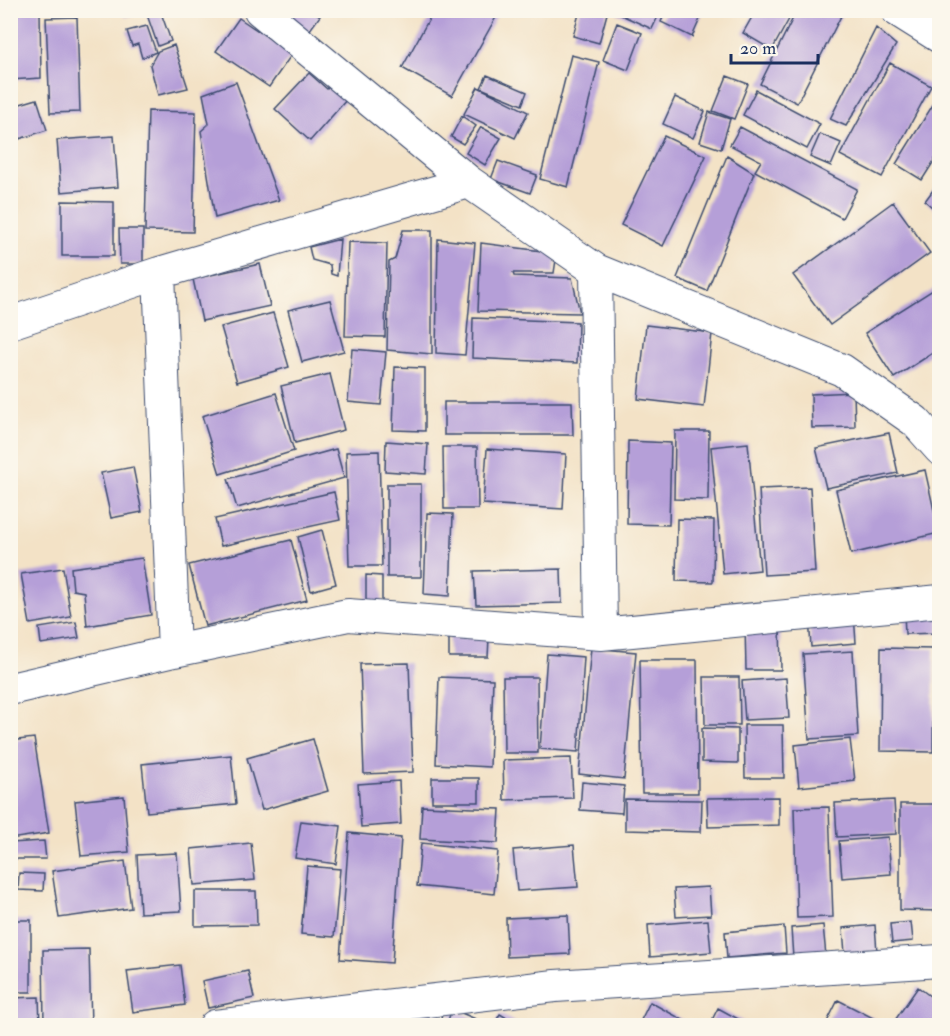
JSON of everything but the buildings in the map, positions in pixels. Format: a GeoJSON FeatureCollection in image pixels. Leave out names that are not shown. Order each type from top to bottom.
{"type":"FeatureCollection","features":[{"type":"Feature","properties":{"kind":"street"},"geometry":{"type":"LineString","coordinates":[[260,10],[470,182],[596,270],[842,370],[915,421],[939,449]]}},
{"type":"Feature","properties":{"kind":"street"},"geometry":{"type":"LineString","coordinates":[[897,10],[939,37]]}},
{"type":"Feature","properties":{"kind":"street"},"geometry":{"type":"LineString","coordinates":[[10,323],[159,273],[470,182]]}},
{"type":"Feature","properties":{"kind":"street"},"geometry":{"type":"LineString","coordinates":[[596,270],[601,634]]}},
{"type":"Feature","properties":{"kind":"street"},"geometry":{"type":"LineString","coordinates":[[159,273],[174,651]]}},
{"type":"Feature","properties":{"kind":"street"},"geometry":{"type":"LineString","coordinates":[[10,689],[174,651],[348,615],[601,634],[939,600]]}},
{"type":"Feature","properties":{"kind":"street"},"geometry":{"type":"LineString","coordinates":[[215,1026],[321,1020],[555,986],[939,961]]}}]}
